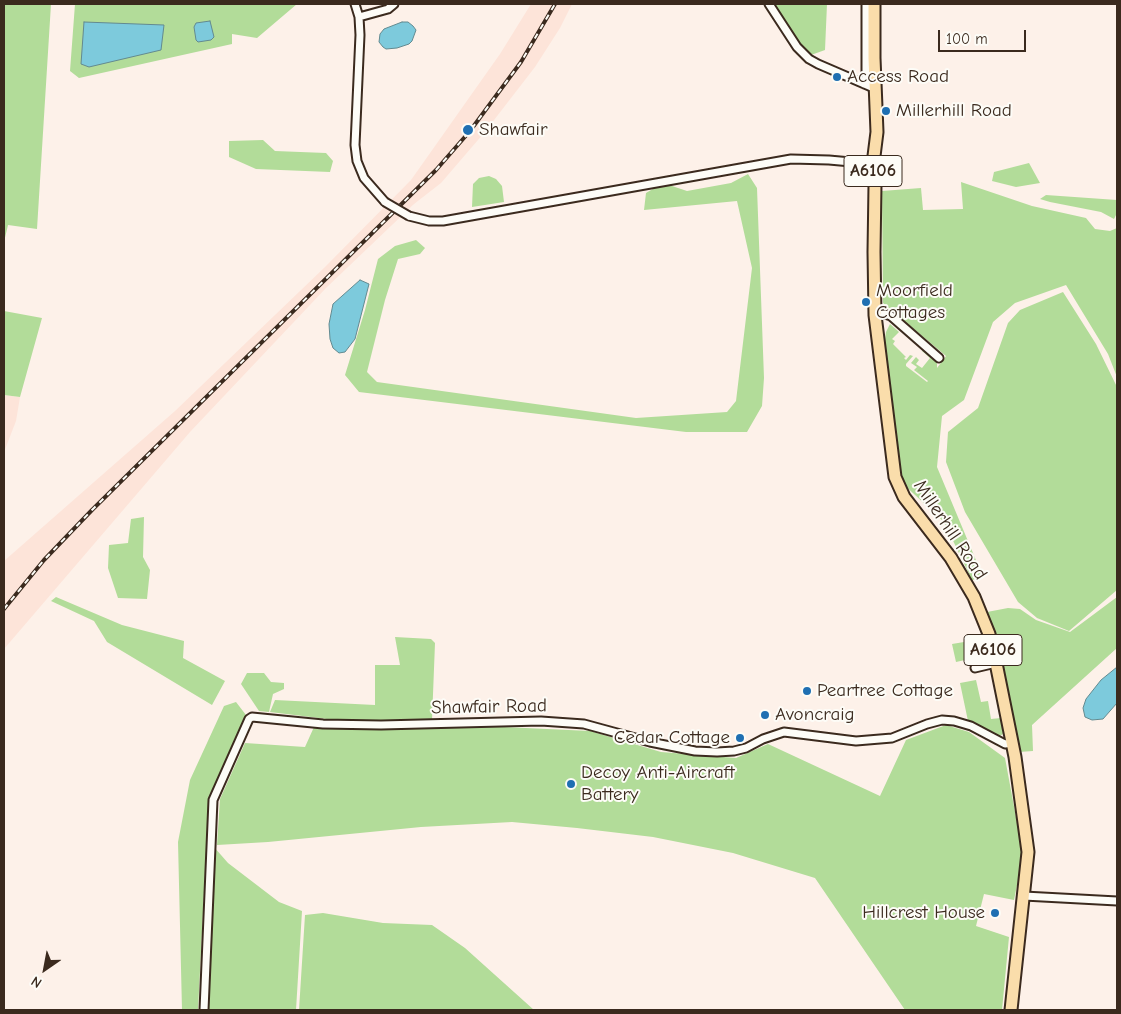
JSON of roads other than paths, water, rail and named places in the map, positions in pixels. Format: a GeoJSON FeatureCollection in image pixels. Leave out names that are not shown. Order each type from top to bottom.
{"type":"FeatureCollection","features":[{"type":"Feature","properties":{"kind":"main road","name":"Millerhill Road"},"geometry":{"type":"LineString","coordinates":[[874,4],[877,132],[872,164],[875,186],[875,315],[895,477],[904,497],[951,558],[974,597],[989,634],[996,663],[1012,743],[1028,852],[1011,1010]]}},
{"type":"Feature","properties":{"kind":"street"},"geometry":{"type":"LineString","coordinates":[[355,4],[360,17],[360,72],[355,145],[357,161],[364,178],[385,202],[409,216],[443,222],[791,159],[872,164]]}},
{"type":"Feature","properties":{"kind":"street"},"geometry":{"type":"LineString","coordinates":[[360,17],[388,9],[394,4]]}},
{"type":"Feature","properties":{"kind":"street"},"geometry":{"type":"LineString","coordinates":[[769,4],[797,47],[809,59],[876,89]]}},
{"type":"Feature","properties":{"kind":"street"},"geometry":{"type":"LineString","coordinates":[[864,84],[866,76],[866,4]]}},
{"type":"Feature","properties":{"kind":"street"},"geometry":{"type":"LineString","coordinates":[[875,315],[885,314],[891,316],[940,358]]}},
{"type":"Feature","properties":{"kind":"street"},"geometry":{"type":"LineString","coordinates":[[975,668],[996,663]]}},
{"type":"Feature","properties":{"kind":"street","name":"Shawfair Road"},"geometry":{"type":"LineString","coordinates":[[204,1010],[214,800],[249,718],[252,716],[323,724],[372,725],[541,721],[584,724],[650,742],[695,751],[717,752],[746,748],[763,739],[784,732],[856,741],[892,738],[942,720],[971,726],[1005,744],[1012,743]]}},
{"type":"Feature","properties":{"kind":"street"},"geometry":{"type":"LineString","coordinates":[[1024,896],[1117,901]]}},
{"type":"Feature","properties":{"kind":"water"},"geometry":{"type":"Polygon","coordinates":[[[210,21],[214,37],[211,40],[198,42],[194,27],[196,23],[210,21]]]}},
{"type":"Feature","properties":{"kind":"water"},"geometry":{"type":"Polygon","coordinates":[[[84,22],[164,25],[161,50],[89,67],[81,64],[84,22]]]}},
{"type":"Feature","properties":{"kind":"water"},"geometry":{"type":"Polygon","coordinates":[[[402,22],[408,22],[416,30],[412,41],[397,48],[386,49],[383,47],[379,42],[380,34],[384,29],[402,22]]]}},
{"type":"Feature","properties":{"kind":"water"},"geometry":{"type":"Polygon","coordinates":[[[360,280],[369,284],[355,339],[345,352],[339,353],[333,348],[330,339],[329,324],[333,304],[360,280]]]}},
{"type":"Feature","properties":{"kind":"water"},"geometry":{"type":"Polygon","coordinates":[[[1117,667],[1117,703],[1103,719],[1092,720],[1085,717],[1083,708],[1086,699],[1101,680],[1117,667]]]}},
{"type":"Feature","properties":{"kind":"railway"},"geometry":{"type":"LineString","coordinates":[[4,609],[44,560],[92,510],[436,170],[470,131],[521,62],[555,4]]}},
{"type":"Feature","properties":{"kind":"place","name":"Access Road"},"geometry":{"type":"Point","coordinates":[837,77]}},
{"type":"Feature","properties":{"kind":"place","name":"Millerhill Road"},"geometry":{"type":"Point","coordinates":[886,111]}},
{"type":"Feature","properties":{"kind":"place","name":"Shawfair"},"geometry":{"type":"Point","coordinates":[468,130]}},
{"type":"Feature","properties":{"kind":"place","name":"Moorfield Cottages"},"geometry":{"type":"Point","coordinates":[866,302]}},
{"type":"Feature","properties":{"kind":"place","name":"Peartree Cottage"},"geometry":{"type":"Point","coordinates":[807,691]}},
{"type":"Feature","properties":{"kind":"place","name":"Avoncraig"},"geometry":{"type":"Point","coordinates":[765,715]}},
{"type":"Feature","properties":{"kind":"place","name":"Cedar Cottage"},"geometry":{"type":"Point","coordinates":[740,738]}},
{"type":"Feature","properties":{"kind":"place","name":"Decoy Anti-Aircraft Battery"},"geometry":{"type":"Point","coordinates":[571,784]}},
{"type":"Feature","properties":{"kind":"place","name":"Hillcrest House"},"geometry":{"type":"Point","coordinates":[995,913]}}]}
